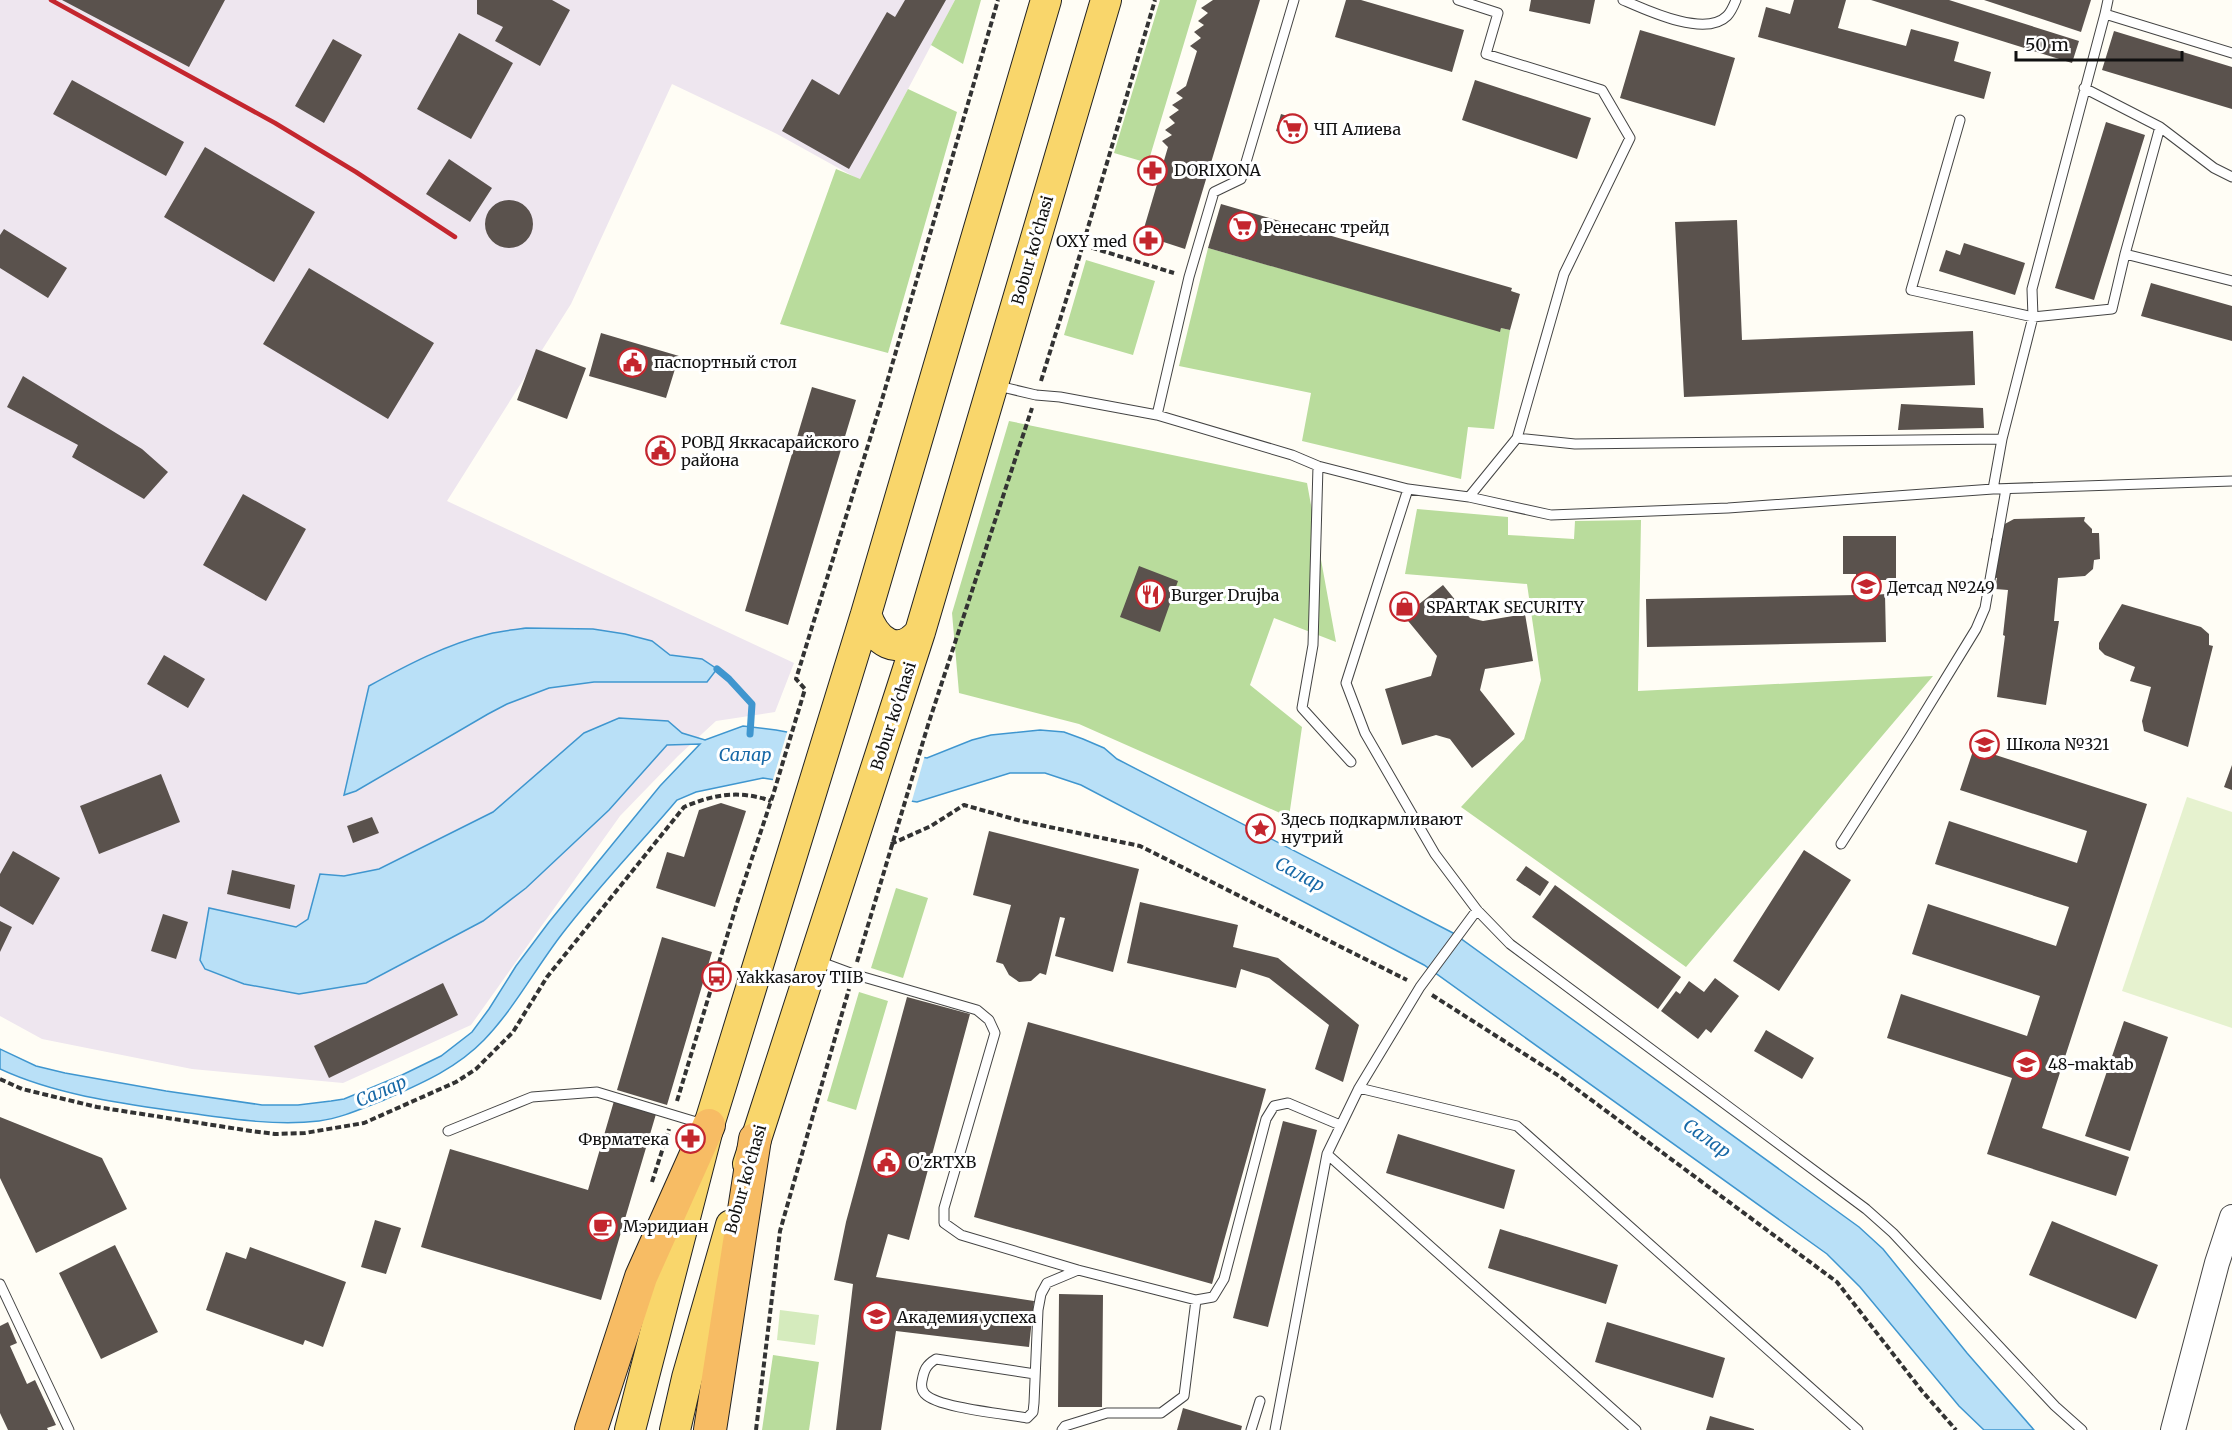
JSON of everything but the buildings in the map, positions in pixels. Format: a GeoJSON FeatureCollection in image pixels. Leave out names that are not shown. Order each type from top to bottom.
{"type":"FeatureCollection","features":[{"type":"Feature","properties":{"kind":"highway"},"geometry":{"type":"LineString","coordinates":[[591,1430],[642,1277],[708,1125]]}},
{"type":"Feature","properties":{"kind":"highway"},"geometry":{"type":"LineString","coordinates":[[710,1430],[755,1139]]}},
{"type":"Feature","properties":{"kind":"main road"},"geometry":{"type":"LineString","coordinates":[[630,1430],[708,1125],[866,614],[1046,0]]}},
{"type":"Feature","properties":{"kind":"main road","name":"Bobur ko'chasi"},"geometry":{"type":"LineString","coordinates":[[675,1430],[687,1378],[755,1139],[920,632],[1106,0]]}},
{"type":"Feature","properties":{"kind":"main road"},"geometry":{"type":"LineString","coordinates":[[866,614],[874,631],[888,644],[906,643],[920,632]]}},
{"type":"Feature","properties":{"kind":"street"},"geometry":{"type":"LineString","coordinates":[[2173,1430],[2217,1263],[2232,1217]]}},
{"type":"Feature","properties":{"kind":"lane"},"geometry":{"type":"LineString","coordinates":[[1157,415],[1189,277],[1214,192],[1241,179],[1294,0]]}},
{"type":"Feature","properties":{"kind":"lane"},"geometry":{"type":"LineString","coordinates":[[1458,0],[1498,13],[1486,54],[1602,90],[1630,138],[1564,274],[1517,438],[1469,497]]}},
{"type":"Feature","properties":{"kind":"lane"},"geometry":{"type":"LineString","coordinates":[[1623,0],[1694,25],[1712,23],[1726,18],[1736,0]]}},
{"type":"Feature","properties":{"kind":"lane"},"geometry":{"type":"LineString","coordinates":[[1993,489],[2002,439],[2033,317],[2032,289],[2108,0]]}},
{"type":"Feature","properties":{"kind":"lane"},"geometry":{"type":"LineString","coordinates":[[2105,14],[2232,53]]}},
{"type":"Feature","properties":{"kind":"lane"},"geometry":{"type":"LineString","coordinates":[[2084,88],[2160,127],[2214,168],[2232,177]]}},
{"type":"Feature","properties":{"kind":"lane"},"geometry":{"type":"LineString","coordinates":[[1960,120],[1911,290],[2033,317],[2112,309],[2160,127]]}},
{"type":"Feature","properties":{"kind":"lane"},"geometry":{"type":"LineString","coordinates":[[2125,254],[2232,281]]}},
{"type":"Feature","properties":{"kind":"lane"},"geometry":{"type":"LineString","coordinates":[[993,385],[1036,395],[1060,397],[1157,415],[1292,455],[1317,466],[1408,489],[1469,497],[1551,515],[1728,508],[1993,489],[2232,481]]}},
{"type":"Feature","properties":{"kind":"lane"},"geometry":{"type":"LineString","coordinates":[[1517,438],[1575,444],[2002,439]]}},
{"type":"Feature","properties":{"kind":"lane"},"geometry":{"type":"LineString","coordinates":[[1317,466],[1313,645],[1302,708],[1351,762]]}},
{"type":"Feature","properties":{"kind":"lane"},"geometry":{"type":"LineString","coordinates":[[1408,489],[1346,683],[1365,733],[1435,854],[1477,910],[1510,944],[1884,1225],[2055,1406],[2082,1430]]}},
{"type":"Feature","properties":{"kind":"lane"},"geometry":{"type":"LineString","coordinates":[[1841,844],[1976,629],[1985,608],[2006,489]]}},
{"type":"Feature","properties":{"kind":"lane"},"geometry":{"type":"LineString","coordinates":[[1275,1430],[1327,1154],[1359,1088],[1420,987],[1477,910]]}},
{"type":"Feature","properties":{"kind":"lane"},"geometry":{"type":"LineString","coordinates":[[814,960],[977,1011],[988,1020],[995,1032],[944,1208],[944,1222],[961,1235],[1078,1270],[1196,1300],[1213,1297],[1224,1279],[1266,1119],[1274,1106],[1287,1103],[1340,1125]]}},
{"type":"Feature","properties":{"kind":"lane"},"geometry":{"type":"LineString","coordinates":[[1359,1088],[1517,1126],[1858,1430]]}},
{"type":"Feature","properties":{"kind":"lane"},"geometry":{"type":"LineString","coordinates":[[448,1131],[532,1097],[597,1092],[708,1125]]}},
{"type":"Feature","properties":{"kind":"lane"},"geometry":{"type":"LineString","coordinates":[[1327,1154],[1636,1430]]}},
{"type":"Feature","properties":{"kind":"lane"},"geometry":{"type":"LineString","coordinates":[[1035,1374],[936,1359],[923,1371],[921,1387],[925,1394],[939,1403],[1027,1418],[1033,1412],[1035,1374],[1038,1310],[1041,1294],[1047,1283],[1078,1270]]}},
{"type":"Feature","properties":{"kind":"lane"},"geometry":{"type":"LineString","coordinates":[[0,1284],[69,1430]]}},
{"type":"Feature","properties":{"kind":"lane"},"geometry":{"type":"LineString","coordinates":[[1062,1430],[1065,1426],[1107,1413],[1161,1413],[1184,1396],[1196,1300]]}},
{"type":"Feature","properties":{"kind":"lane"},"geometry":{"type":"LineString","coordinates":[[1251,1430],[1260,1401]]}},
{"type":"Feature","properties":{"kind":"path"},"geometry":{"type":"LineString","coordinates":[[673,1116],[738,900],[774,795],[805,688],[796,679],[884,393],[998,0]]}},
{"type":"Feature","properties":{"kind":"path"},"geometry":{"type":"LineString","coordinates":[[756,1430],[780,1231],[826,1078],[894,831],[1036,395],[1155,0]]}},
{"type":"Feature","properties":{"kind":"path"},"geometry":{"type":"LineString","coordinates":[[1083,245],[1189,277]]}},
{"type":"Feature","properties":{"kind":"path"},"geometry":{"type":"LineString","coordinates":[[0,1079],[22,1089],[97,1107],[275,1134],[305,1133],[364,1123],[456,1082],[476,1069],[495,1052],[513,1032],[547,977],[684,807],[705,798],[735,793],[757,796],[771,801]]}},
{"type":"Feature","properties":{"kind":"path"},"geometry":{"type":"LineString","coordinates":[[891,844],[931,826],[963,805],[1021,821],[1140,846],[1420,987],[1559,1076],[1837,1282],[1956,1430]]}},
{"type":"Feature","properties":{"kind":"shaded area"},"geometry":{"type":"Polygon","coordinates":[[[0,0],[955,0],[860,180],[777,134],[672,84],[571,304],[447,501],[794,663],[775,712],[716,721],[678,756],[620,816],[471,1025],[343,1083],[192,1069],[42,1039],[0,1016],[0,0]]]}},
{"type":"Feature","properties":{"kind":"green space"},"geometry":{"type":"Polygon","coordinates":[[[955,0],[981,0],[963,64],[931,45],[955,0]]]}},
{"type":"Feature","properties":{"kind":"green space"},"geometry":{"type":"Polygon","coordinates":[[[1160,0],[1197,0],[1148,163],[1114,153],[1160,0]]]}},
{"type":"Feature","properties":{"kind":"green space"},"geometry":{"type":"Polygon","coordinates":[[[908,89],[957,112],[888,353],[780,324],[836,169],[860,179],[908,89]]]}},
{"type":"Feature","properties":{"kind":"green space"},"geometry":{"type":"Polygon","coordinates":[[[1208,248],[1500,331],[1501,328],[1510,330],[1494,429],[1468,427],[1461,479],[1302,441],[1311,393],[1179,366],[1208,248]]]}},
{"type":"Feature","properties":{"kind":"green space"},"geometry":{"type":"Polygon","coordinates":[[[1086,260],[1155,281],[1133,355],[1064,335],[1086,260]]]}},
{"type":"Feature","properties":{"kind":"green space"},"geometry":{"type":"Polygon","coordinates":[[[1009,421],[1307,483],[1336,642],[1274,618],[1250,685],[1302,727],[1289,817],[1079,724],[959,693],[952,613],[1009,421]]]}},
{"type":"Feature","properties":{"kind":"green space"},"geometry":{"type":"Polygon","coordinates":[[[1417,509],[1508,517],[1508,535],[1574,539],[1575,521],[1641,520],[1638,691],[1933,676],[1686,967],[1461,807],[1524,739],[1541,680],[1527,584],[1405,574],[1417,509]]]}},
{"type":"Feature","properties":{"kind":"green space"},"geometry":{"type":"Polygon","coordinates":[[[2187,797],[2232,812],[2232,1028],[2122,991],[2187,797]]]}},
{"type":"Feature","properties":{"kind":"green space"},"geometry":{"type":"Polygon","coordinates":[[[896,888],[928,898],[903,978],[871,968],[896,888]]]}},
{"type":"Feature","properties":{"kind":"green space"},"geometry":{"type":"Polygon","coordinates":[[[859,992],[888,1001],[856,1110],[827,1101],[859,992]]]}},
{"type":"Feature","properties":{"kind":"green space"},"geometry":{"type":"Polygon","coordinates":[[[780,1310],[819,1315],[815,1345],[777,1340],[780,1310]]]}},
{"type":"Feature","properties":{"kind":"green space"},"geometry":{"type":"Polygon","coordinates":[[[773,1355],[819,1362],[809,1430],[762,1430],[773,1355]]]}},
{"type":"Feature","properties":{"kind":"water"},"geometry":{"type":"Polygon","coordinates":[[[526,628],[593,629],[625,634],[652,641],[670,655],[702,659],[717,669],[707,682],[594,682],[549,688],[507,704],[356,791],[344,795],[369,686],[458,643],[494,633],[526,628]]]}},
{"type":"Feature","properties":{"kind":"water","name":"Салар"},"geometry":{"type":"Polygon","coordinates":[[[619,718],[668,721],[682,733],[705,740],[743,726],[927,758],[991,735],[1040,730],[1064,732],[1104,748],[1117,759],[1453,933],[1859,1227],[1883,1249],[1967,1353],[2034,1430],[1984,1430],[1959,1406],[1860,1287],[1827,1254],[1424,965],[1081,785],[1045,773],[1010,773],[917,802],[763,778],[696,792],[677,800],[575,917],[505,1015],[484,1040],[450,1068],[424,1082],[336,1118],[303,1122],[270,1122],[165,1110],[69,1092],[45,1086],[0,1069],[0,1049],[36,1066],[65,1073],[262,1105],[298,1105],[344,1099],[441,1056],[472,1032],[516,966],[549,922],[660,786],[700,744],[667,745],[609,810],[526,888],[483,921],[366,983],[299,994],[244,984],[205,969],[200,960],[209,908],[296,927],[308,919],[320,874],[344,876],[379,869],[493,812],[584,733],[619,718]]]}},
{"type":"Feature","properties":{"kind":"pier"},"geometry":{"type":"Polygon","coordinates":[[[788,729],[925,755],[911,804],[772,783],[788,729]]]}},
{"type":"Feature","properties":{"kind":"waterway"},"geometry":{"type":"LineString","coordinates":[[717,669],[752,704],[750,734]]}},
{"type":"Feature","properties":{"kind":"railway"},"geometry":{"type":"LineString","coordinates":[[51,0],[275,123],[356,172],[455,237]]}},
{"type":"Feature","properties":{"kind":"place","name":"ЧП Алиева"},"geometry":{"type":"Point","coordinates":[1293,129]}},
{"type":"Feature","properties":{"kind":"place","name":"DORIXONA"},"geometry":{"type":"Point","coordinates":[1153,170]}},
{"type":"Feature","properties":{"kind":"place","name":"Ренесанс трейд"},"geometry":{"type":"Point","coordinates":[1242,227]}},
{"type":"Feature","properties":{"kind":"place","name":"OXY med"},"geometry":{"type":"Point","coordinates":[1148,241]}},
{"type":"Feature","properties":{"kind":"place","name":"паспортный стол"},"geometry":{"type":"Point","coordinates":[633,362]}},
{"type":"Feature","properties":{"kind":"place","name":"РОВД Яккасарайского района"},"geometry":{"type":"Point","coordinates":[660,451]}},
{"type":"Feature","properties":{"kind":"place","name":"Детсад №249"},"geometry":{"type":"Point","coordinates":[1866,587]}},
{"type":"Feature","properties":{"kind":"place","name":"Burger Drujba"},"geometry":{"type":"Point","coordinates":[1150,595]}},
{"type":"Feature","properties":{"kind":"place","name":"SPARTAK SECURITY"},"geometry":{"type":"Point","coordinates":[1405,607]}},
{"type":"Feature","properties":{"kind":"place","name":"Школа №321"},"geometry":{"type":"Point","coordinates":[1985,744]}},
{"type":"Feature","properties":{"kind":"place","name":"Здесь подкармливают нутрий"},"geometry":{"type":"Point","coordinates":[1260,828]}},
{"type":"Feature","properties":{"kind":"place","name":"Yakkasaroy TIIB"},"geometry":{"type":"Point","coordinates":[716,977]}},
{"type":"Feature","properties":{"kind":"place","name":"48-maktab"},"geometry":{"type":"Point","coordinates":[2027,1064]}},
{"type":"Feature","properties":{"kind":"place","name":"Фврматека"},"geometry":{"type":"Point","coordinates":[690,1139]}},
{"type":"Feature","properties":{"kind":"place","name":"O'zRTXB"},"geometry":{"type":"Point","coordinates":[887,1162]}},
{"type":"Feature","properties":{"kind":"place","name":"Мэридиан"},"geometry":{"type":"Point","coordinates":[602,1226]}},
{"type":"Feature","properties":{"kind":"place","name":"Академия успеха"},"geometry":{"type":"Point","coordinates":[876,1317]}}]}
